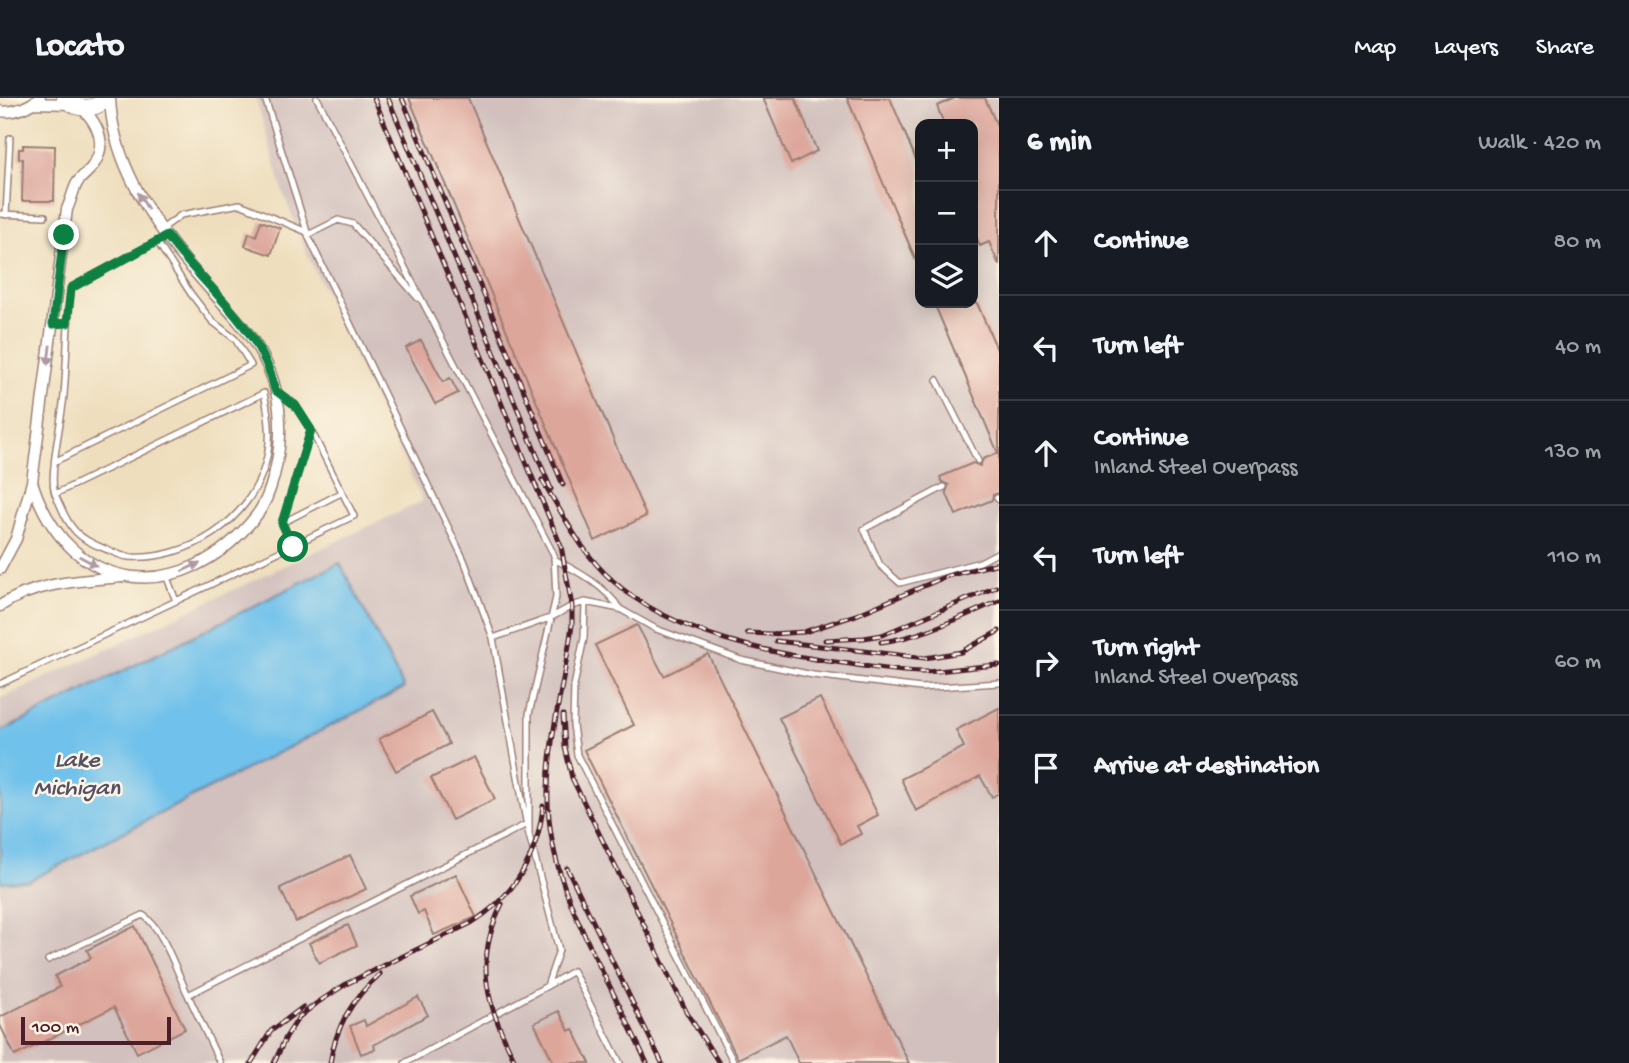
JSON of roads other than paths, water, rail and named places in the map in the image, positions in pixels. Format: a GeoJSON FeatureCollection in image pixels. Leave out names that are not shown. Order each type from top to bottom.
{"type":"FeatureCollection","features":[{"type":"Feature","properties":{"kind":"main road"},"geometry":{"type":"LineString","coordinates":[[73,103],[99,106],[109,98]]}},
{"type":"Feature","properties":{"kind":"street"},"geometry":{"type":"LineString","coordinates":[[0,606],[32,590],[54,584],[124,576],[155,578],[184,571],[218,553],[258,514],[274,476],[280,435],[273,379],[256,342],[162,236],[134,185],[120,151],[109,98]]}},
{"type":"Feature","properties":{"kind":"street"},"geometry":{"type":"LineString","coordinates":[[0,569],[16,539],[32,482],[67,209],[77,183],[92,167],[101,147],[95,121],[73,103],[37,101],[6,111]]}},
{"type":"Feature","properties":{"kind":"street"},"geometry":{"type":"LineString","coordinates":[[32,482],[40,507],[58,537],[85,561],[124,576]]}},
{"type":"Feature","properties":{"kind":"lane"},"geometry":{"type":"LineString","coordinates":[[265,98],[307,233],[464,560],[493,638],[529,834],[559,950],[547,986]]}},
{"type":"Feature","properties":{"kind":"lane"},"geometry":{"type":"LineString","coordinates":[[317,98],[554,555],[556,597],[529,714],[529,834]]}},
{"type":"Feature","properties":{"kind":"lane"},"geometry":{"type":"LineString","coordinates":[[0,120],[6,111]]}},
{"type":"Feature","properties":{"kind":"lane"},"geometry":{"type":"LineString","coordinates":[[10,138],[3,214],[45,216]]}},
{"type":"Feature","properties":{"kind":"lane"},"geometry":{"type":"LineString","coordinates":[[55,494],[264,393],[270,431],[266,462],[253,492],[240,512],[215,533],[188,548],[158,557],[125,557],[96,546],[73,531],[55,494],[71,288],[162,236],[181,215],[240,204],[307,233],[338,220],[353,224],[427,308]]}},
{"type":"Feature","properties":{"kind":"lane"},"geometry":{"type":"LineString","coordinates":[[56,461],[251,365],[235,339],[212,321],[191,294],[162,236]]}},
{"type":"Feature","properties":{"kind":"lane"},"geometry":{"type":"LineString","coordinates":[[53,324],[67,323]]}},
{"type":"Feature","properties":{"kind":"lane"},"geometry":{"type":"LineString","coordinates":[[937,380],[978,461]]}},
{"type":"Feature","properties":{"kind":"lane"},"geometry":{"type":"LineString","coordinates":[[0,684],[354,516],[311,430],[295,405],[275,390]]}},
{"type":"Feature","properties":{"kind":"lane"},"geometry":{"type":"LineString","coordinates":[[293,547],[282,523],[311,430]]}},
{"type":"Feature","properties":{"kind":"lane"},"geometry":{"type":"LineString","coordinates":[[944,487],[864,529],[880,565],[901,583],[980,562],[999,552]]}},
{"type":"Feature","properties":{"kind":"lane"},"geometry":{"type":"LineString","coordinates":[[282,523],[341,493]]}},
{"type":"Feature","properties":{"kind":"lane"},"geometry":{"type":"LineString","coordinates":[[554,559],[611,596],[620,609]]}},
{"type":"Feature","properties":{"kind":"lane"},"geometry":{"type":"LineString","coordinates":[[166,575],[176,601]]}},
{"type":"Feature","properties":{"kind":"lane"},"geometry":{"type":"LineString","coordinates":[[493,638],[550,618],[585,602],[620,609],[656,629],[741,660],[813,675],[921,688],[999,683]]}},
{"type":"Feature","properties":{"kind":"lane"},"geometry":{"type":"LineString","coordinates":[[585,602],[584,638],[574,686],[573,725],[578,755],[734,1063]]}},
{"type":"Feature","properties":{"kind":"lane"},"geometry":{"type":"LineString","coordinates":[[188,995],[527,824]]}},
{"type":"Feature","properties":{"kind":"lane"},"geometry":{"type":"LineString","coordinates":[[48,960],[136,916],[143,915],[150,919],[220,1063]]}},
{"type":"Feature","properties":{"kind":"lane"},"geometry":{"type":"LineString","coordinates":[[405,1063],[573,971],[620,1063]]}},
{"type":"Feature","properties":{"kind":"water","name":"Lake Michigan"},"geometry":{"type":"Polygon","coordinates":[[[340,563],[404,688],[29,881],[0,882],[0,732],[340,563]]]}},
{"type":"Feature","properties":{"kind":"railway"},"geometry":{"type":"LineString","coordinates":[[374,98],[561,546],[572,606],[572,625],[549,768],[552,840],[574,912],[647,1063]]}},
{"type":"Feature","properties":{"kind":"railway"},"geometry":{"type":"LineString","coordinates":[[388,98],[551,489]]}},
{"type":"Feature","properties":{"kind":"railway"},"geometry":{"type":"LineString","coordinates":[[402,98],[563,485]]}},
{"type":"Feature","properties":{"kind":"railway"},"geometry":{"type":"LineString","coordinates":[[542,480],[573,533],[591,558],[612,580],[636,599],[693,628],[756,648],[888,670],[925,672],[999,665]]}},
{"type":"Feature","properties":{"kind":"railway"},"geometry":{"type":"LineString","coordinates":[[747,633],[804,632],[856,615],[947,576],[999,563]]}},
{"type":"Feature","properties":{"kind":"railway"},"geometry":{"type":"LineString","coordinates":[[825,640],[882,635],[996,587]]}},
{"type":"Feature","properties":{"kind":"railway"},"geometry":{"type":"LineString","coordinates":[[881,642],[927,631],[999,601]]}},
{"type":"Feature","properties":{"kind":"railway"},"geometry":{"type":"LineString","coordinates":[[776,641],[925,658],[961,652],[999,631]]}},
{"type":"Feature","properties":{"kind":"railway"},"geometry":{"type":"LineString","coordinates":[[563,715],[565,747],[572,778],[687,1013],[719,1063]]}},
{"type":"Feature","properties":{"kind":"railway"},"geometry":{"type":"LineString","coordinates":[[274,1063],[299,1017],[317,1003],[346,984],[471,923],[500,901],[521,874],[529,858],[536,842],[543,806]]}},
{"type":"Feature","properties":{"kind":"railway"},"geometry":{"type":"LineString","coordinates":[[567,868],[662,1063]]}},
{"type":"Feature","properties":{"kind":"railway"},"geometry":{"type":"LineString","coordinates":[[502,904],[488,947],[487,985],[498,1023],[516,1063]]}},
{"type":"Feature","properties":{"kind":"railway"},"geometry":{"type":"LineString","coordinates":[[330,1063],[336,1037],[353,1003],[380,974]]}},
{"type":"Feature","properties":{"kind":"railway"},"geometry":{"type":"LineString","coordinates":[[251,1063],[271,1031],[303,1007]]}}]}
